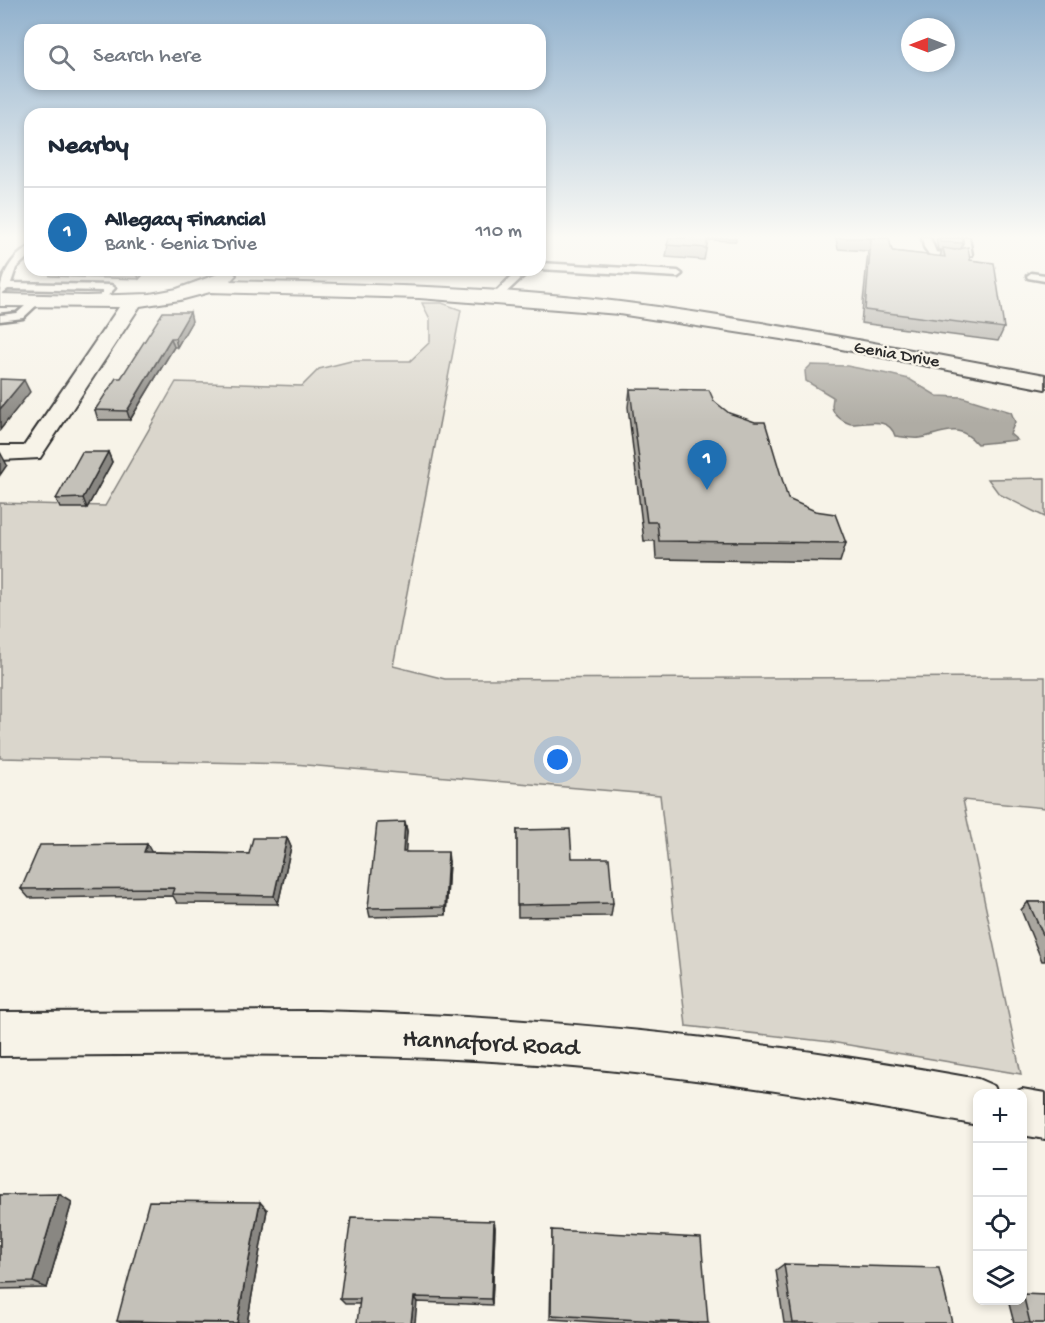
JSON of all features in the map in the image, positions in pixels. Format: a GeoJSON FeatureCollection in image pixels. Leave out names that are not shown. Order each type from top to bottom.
{"type":"FeatureCollection","features":[{"type":"Feature","properties":{"kind":"street"},"geometry":{"type":"LineString","coordinates":[[31,300],[134,300]]}},
{"type":"Feature","properties":{"kind":"street"},"geometry":{"type":"LineString","coordinates":[[0,453],[32,453],[134,300]]}},
{"type":"Feature","properties":{"kind":"street","name":"Genia Drive"},"geometry":{"type":"LineString","coordinates":[[527,300],[631,309],[826,340],[1045,382]]}},
{"type":"Feature","properties":{"kind":"street","name":"Hannaford Road"},"geometry":{"type":"LineString","coordinates":[[0,1034],[303,1033],[510,1041],[704,1059],[835,1077],[973,1101]]}},
{"type":"Feature","properties":{"kind":"street"},"geometry":{"type":"LineString","coordinates":[[1027,1113],[1045,1116]]}},
{"type":"Feature","properties":{"kind":"lane"},"geometry":{"type":"LineString","coordinates":[[0,318],[20,316],[36,301]]}},
{"type":"Feature","properties":{"kind":"shaded area"},"geometry":{"type":"Polygon","coordinates":[[[422,303],[442,303],[461,310],[393,666],[445,679],[1045,677],[1045,808],[963,800],[1021,1074],[831,1042],[686,1026],[660,795],[294,764],[0,758],[0,503],[105,506],[176,382],[302,386],[319,369],[351,361],[410,361],[430,342],[430,319],[422,303]]]}},
{"type":"Feature","properties":{"kind":"shaded area"},"geometry":{"type":"Polygon","coordinates":[[[811,365],[847,366],[888,374],[909,379],[937,396],[962,397],[1011,412],[1015,422],[1010,434],[1017,440],[977,444],[970,437],[956,431],[910,438],[895,436],[892,430],[883,423],[853,424],[847,422],[834,413],[833,397],[806,381],[805,371],[811,365]]]}},
{"type":"Feature","properties":{"kind":"shaded area"},"geometry":{"type":"Polygon","coordinates":[[[1045,478],[1045,517],[999,494],[988,479],[1045,478]]]}},
{"type":"Feature","properties":{"kind":"building"},"geometry":{"type":"Polygon","coordinates":[[[866,300],[1000,300],[1004,328],[865,310],[866,300]]]}},
{"type":"Feature","properties":{"kind":"building"},"geometry":{"type":"Polygon","coordinates":[[[163,312],[190,312],[175,338],[171,338],[127,411],[95,410],[116,378],[121,378],[163,312]]]}},
{"type":"Feature","properties":{"kind":"building"},"geometry":{"type":"Polygon","coordinates":[[[0,379],[24,380],[0,409],[0,379]]]}},
{"type":"Feature","properties":{"kind":"building"},"geometry":{"type":"Polygon","coordinates":[[[630,389],[709,390],[714,401],[729,413],[755,422],[765,422],[788,499],[815,511],[835,514],[846,543],[659,541],[657,522],[647,522],[630,389]]]}},
{"type":"Feature","properties":{"kind":"building"},"geometry":{"type":"Polygon","coordinates":[[[82,452],[108,452],[83,498],[56,499],[82,452]]]}},
{"type":"Feature","properties":{"kind":"building"},"geometry":{"type":"Polygon","coordinates":[[[405,822],[403,852],[448,852],[445,907],[368,908],[377,823],[405,822]]]}},
{"type":"Feature","properties":{"kind":"building"},"geometry":{"type":"Polygon","coordinates":[[[570,829],[572,858],[609,858],[613,903],[517,905],[517,830],[570,829]]]}},
{"type":"Feature","properties":{"kind":"building"},"geometry":{"type":"Polygon","coordinates":[[[253,838],[287,838],[274,896],[172,894],[174,888],[21,889],[40,845],[147,844],[144,852],[249,854],[253,838]]]}},
{"type":"Feature","properties":{"kind":"building"},"geometry":{"type":"Polygon","coordinates":[[[1028,902],[1045,902],[1045,939],[1028,902]]]}},
{"type":"Feature","properties":{"kind":"building"},"geometry":{"type":"Polygon","coordinates":[[[59,1194],[33,1282],[0,1283],[0,1195],[59,1194]]]}},
{"type":"Feature","properties":{"kind":"building"},"geometry":{"type":"Polygon","coordinates":[[[149,1201],[260,1202],[237,1323],[117,1321],[149,1201]]]}},
{"type":"Feature","properties":{"kind":"building"},"geometry":{"type":"Polygon","coordinates":[[[351,1217],[494,1221],[491,1299],[414,1297],[411,1323],[357,1323],[360,1299],[340,1299],[351,1217]]]}},
{"type":"Feature","properties":{"kind":"building"},"geometry":{"type":"Polygon","coordinates":[[[552,1230],[701,1238],[708,1323],[551,1315],[552,1230]]]}},
{"type":"Feature","properties":{"kind":"building"},"geometry":{"type":"Polygon","coordinates":[[[784,1264],[939,1268],[952,1323],[793,1323],[784,1264]]]}},
{"type":"Feature","properties":{"kind":"building"},"geometry":{"type":"Polygon","coordinates":[[[1027,1294],[1045,1295],[1045,1323],[1030,1323],[1026,1305],[1027,1294]]]}},
{"type":"Feature","properties":{"kind":"place","name":"Allegacy Financial"},"geometry":{"type":"Point","coordinates":[707,490]}}]}
